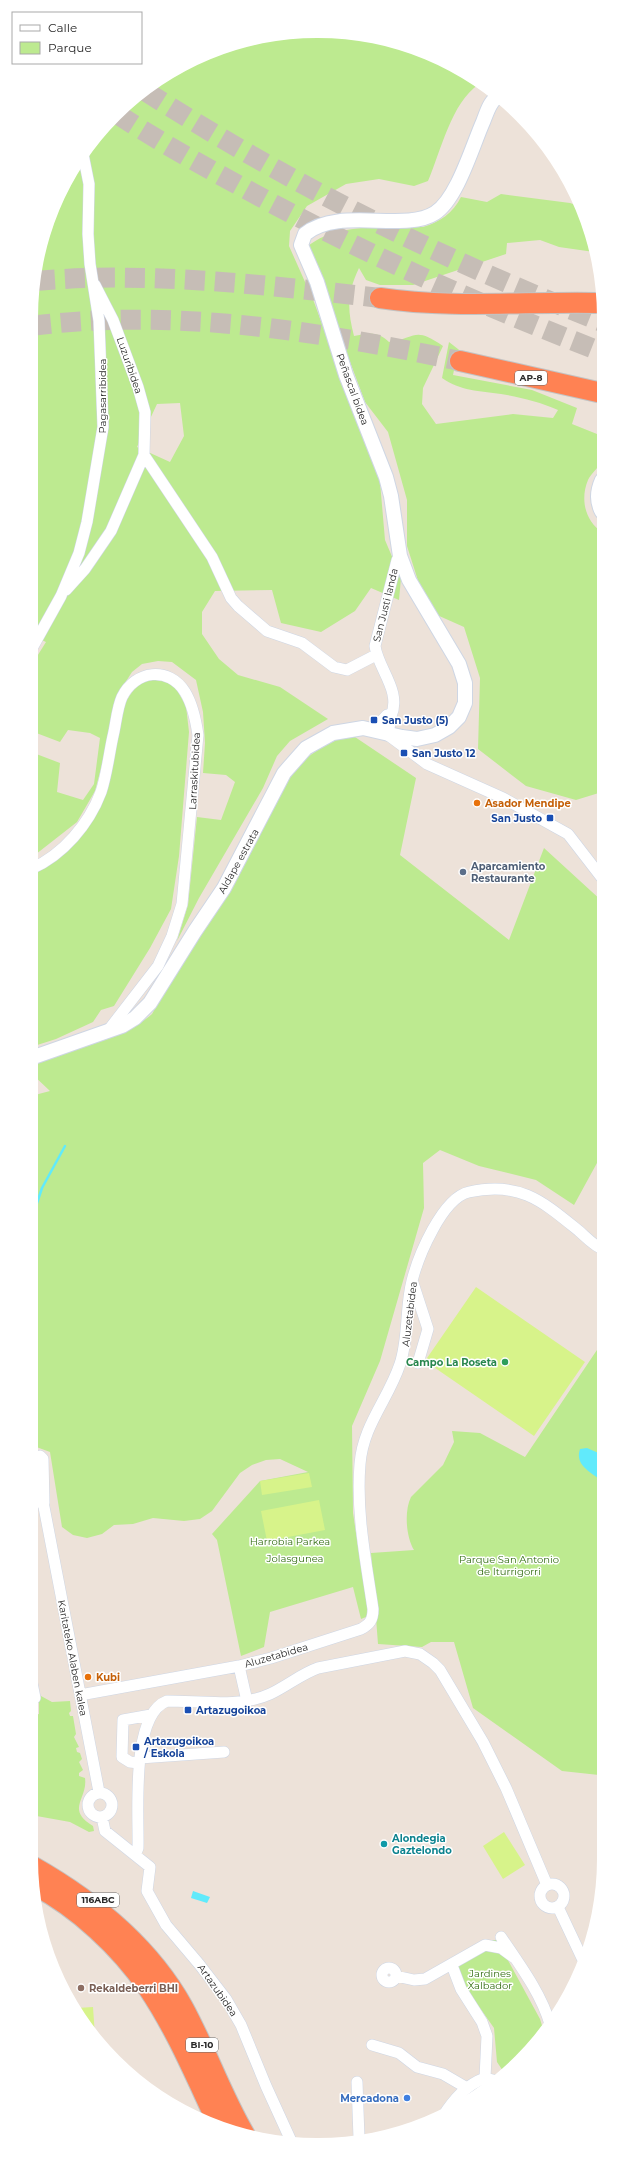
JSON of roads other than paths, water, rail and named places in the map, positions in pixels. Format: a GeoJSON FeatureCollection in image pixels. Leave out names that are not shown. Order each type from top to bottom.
{"type":"FeatureCollection","features":[{"type":"Feature","properties":{"kind":"highway"},"geometry":{"type":"LineString","coordinates":[[380,298],[444,304],[596,303]]}},
{"type":"Feature","properties":{"kind":"highway","name":"AP-8"},"geometry":{"type":"LineString","coordinates":[[460,361],[597,392]]}},
{"type":"Feature","properties":{"kind":"highway","name":"116ABC"},"geometry":{"type":"LineString","coordinates":[[38,1862],[65,1876],[100,1901],[130,1931],[150,1959]]}},
{"type":"Feature","properties":{"kind":"highway","name":"BI-10"},"geometry":{"type":"LineString","coordinates":[[39,1870],[84,1899],[109,1919],[150,1959],[183,2006],[241,2127]]}},
{"type":"Feature","properties":{"kind":"highway","name":"BI-10"},"geometry":{"type":"LineString","coordinates":[[40,1888],[59,1900],[90,1923],[122,1957],[148,1988],[170,2025],[215,2119]]}},
{"type":"Feature","properties":{"kind":"highway"},"geometry":{"type":"LineString","coordinates":[[41,1900],[68,1915],[122,1957]]}},
{"type":"Feature","properties":{"kind":"street","name":"Peñascal bidea"},"geometry":{"type":"LineString","coordinates":[[388,735],[417,738],[435,735],[449,727],[459,717],[465,703],[465,683],[459,664],[409,580],[400,556],[391,496],[386,477],[346,375],[317,282],[303,250],[301,241],[310,230],[335,223],[373,220],[414,220],[434,214],[452,194],[487,112],[494,101]]}},
{"type":"Feature","properties":{"kind":"street","name":"Pagasarribidea"},"geometry":{"type":"LineString","coordinates":[[38,637],[61,596],[84,537],[103,427],[102,348],[92,281],[88,234],[89,184],[85,162]]}},
{"type":"Feature","properties":{"kind":"street","name":"Luzuribidea"},"geometry":{"type":"LineString","coordinates":[[61,596],[85,569],[111,530],[144,455],[145,412],[138,387],[113,320],[92,281]]}},
{"type":"Feature","properties":{"kind":"street","name":"San Justi landa"},"geometry":{"type":"LineString","coordinates":[[144,455],[212,557],[230,598],[254,621],[267,631],[302,643],[334,667],[348,670],[376,655]]}},
{"type":"Feature","properties":{"kind":"street","name":"San Justi landa"},"geometry":{"type":"LineString","coordinates":[[388,735],[395,708],[393,693],[376,655],[374,646],[397,560],[400,556]]}},
{"type":"Feature","properties":{"kind":"street","name":"Larraskitubidea"},"geometry":{"type":"LineString","coordinates":[[38,866],[74,837],[90,816],[101,792],[122,697],[131,684],[146,674],[160,674],[175,680],[185,692],[195,716],[198,735],[182,904],[172,936],[158,966],[106,1032]]}},
{"type":"Feature","properties":{"kind":"street"},"geometry":{"type":"LineString","coordinates":[[373,730],[387,715],[392,716]]}},
{"type":"Feature","properties":{"kind":"street","name":"Aldape estrata"},"geometry":{"type":"LineString","coordinates":[[106,1032],[122,1026],[135,1018],[150,1003],[224,888],[248,846],[284,773],[306,748],[333,733],[363,728],[388,735]]}},
{"type":"Feature","properties":{"kind":"street"},"geometry":{"type":"LineString","coordinates":[[388,735],[427,764],[503,798],[568,834],[597,872]]}},
{"type":"Feature","properties":{"kind":"street"},"geometry":{"type":"LineString","coordinates":[[38,1056],[106,1032]]}},
{"type":"Feature","properties":{"kind":"street","name":"Aluzetabidea"},"geometry":{"type":"LineString","coordinates":[[247,1701],[239,1666],[271,1658],[361,1629],[373,1618],[359,1506],[362,1448],[370,1423],[398,1370],[404,1350],[412,1281],[428,1238],[450,1203],[467,1192],[516,1190],[543,1202],[597,1244]]}},
{"type":"Feature","properties":{"kind":"street"},"geometry":{"type":"LineString","coordinates":[[412,1281],[428,1329],[418,1363]]}},
{"type":"Feature","properties":{"kind":"street"},"geometry":{"type":"LineString","coordinates":[[407,1326],[416,1319],[425,1319]]}},
{"type":"Feature","properties":{"kind":"street"},"geometry":{"type":"LineString","coordinates":[[38,1457],[43,1459],[44,1507]]}},
{"type":"Feature","properties":{"kind":"street","name":"Karitateko Alaben kalea"},"geometry":{"type":"LineString","coordinates":[[38,1494],[44,1507],[98,1792]]}},
{"type":"Feature","properties":{"kind":"street"},"geometry":{"type":"LineString","coordinates":[[102,1817],[105,1830],[135,1855],[138,1848],[140,1760],[142,1743],[151,1715],[155,1708],[168,1701],[247,1701],[270,1694],[318,1668],[405,1651],[427,1658],[440,1670],[483,1742],[509,1795],[547,1885]]}},
{"type":"Feature","properties":{"kind":"street"},"geometry":{"type":"LineString","coordinates":[[80,1695],[239,1666]]}},
{"type":"Feature","properties":{"kind":"street"},"geometry":{"type":"LineString","coordinates":[[151,1715],[123,1720],[122,1757],[130,1762],[224,1752]]}},
{"type":"Feature","properties":{"kind":"street"},"geometry":{"type":"LineString","coordinates":[[98,1792],[106,1794],[112,1802],[110,1811],[102,1817],[92,1813],[89,1809],[90,1798],[98,1792]]}},
{"type":"Feature","properties":{"kind":"street","name":"Artazubidea"},"geometry":{"type":"LineString","coordinates":[[135,1855],[150,1866],[147,1891],[166,1925],[226,1999],[241,2025],[289,2136]]}},
{"type":"Feature","properties":{"kind":"street"},"geometry":{"type":"LineString","coordinates":[[555,1884],[564,1891],[564,1899],[558,1908],[549,1907],[542,1903],[541,1892],[547,1885],[555,1884]]}},
{"type":"Feature","properties":{"kind":"street"},"geometry":{"type":"LineString","coordinates":[[558,1908],[580,1954]]}},
{"type":"Feature","properties":{"kind":"street"},"geometry":{"type":"LineString","coordinates":[[501,1937],[516,1959],[548,2017]]}},
{"type":"Feature","properties":{"kind":"street"},"geometry":{"type":"LineString","coordinates":[[396,1976],[414,1980],[425,1979],[485,1945],[501,1948],[516,1959]]}},
{"type":"Feature","properties":{"kind":"street"},"geometry":{"type":"LineString","coordinates":[[453,1968],[461,1989],[482,2022],[487,2036],[485,2078]]}},
{"type":"Feature","properties":{"kind":"street"},"geometry":{"type":"LineString","coordinates":[[372,2045],[399,2053],[417,2067],[443,2074],[467,2088]]}},
{"type":"Feature","properties":{"kind":"street"},"geometry":{"type":"LineString","coordinates":[[451,2104],[454,2099],[473,2083],[485,2078],[489,2079]]}},
{"type":"Feature","properties":{"kind":"street"},"geometry":{"type":"LineString","coordinates":[[357,2082],[359,2135]]}},
{"type":"Feature","properties":{"kind":"water"},"geometry":{"type":"Polygon","coordinates":[[[587,1448],[597,1452],[597,1477],[582,1465],[579,1455],[580,1449],[587,1448]]]}},
{"type":"Feature","properties":{"kind":"water"},"geometry":{"type":"Polygon","coordinates":[[[193,1891],[210,1897],[207,1903],[191,1898],[193,1891]]]}},
{"type":"Feature","properties":{"kind":"waterway"},"geometry":{"type":"LineString","coordinates":[[38,1200],[42,1188],[65,1146]]}},
{"type":"Feature","properties":{"kind":"tunnel"},"geometry":{"type":"LineString","coordinates":[[150,94],[255,157],[368,218],[483,272],[597,320]]}},
{"type":"Feature","properties":{"kind":"tunnel"},"geometry":{"type":"LineString","coordinates":[[123,117],[210,170],[374,255],[464,296],[597,350]]}},
{"type":"Feature","properties":{"kind":"tunnel"},"geometry":{"type":"LineString","coordinates":[[40,281],[78,278],[121,278],[208,281],[294,288],[380,298]]}},
{"type":"Feature","properties":{"kind":"tunnel"},"geometry":{"type":"LineString","coordinates":[[38,325],[85,321],[193,321],[300,332],[353,340],[460,361]]}},
{"type":"Feature","properties":{"kind":"place","name":"San Justo (5)"},"geometry":{"type":"Point","coordinates":[374,720]}},
{"type":"Feature","properties":{"kind":"place","name":"San Justo 12"},"geometry":{"type":"Point","coordinates":[404,753]}},
{"type":"Feature","properties":{"kind":"place","name":"Asador Mendipe"},"geometry":{"type":"Point","coordinates":[477,803]}},
{"type":"Feature","properties":{"kind":"place","name":"San Justo"},"geometry":{"type":"Point","coordinates":[550,818]}},
{"type":"Feature","properties":{"kind":"place","name":"Aparcamiento Restaurante"},"geometry":{"type":"Point","coordinates":[463,872]}},
{"type":"Feature","properties":{"kind":"place","name":"Campo La Roseta"},"geometry":{"type":"Point","coordinates":[505,1362]}},
{"type":"Feature","properties":{"kind":"place","name":"Kubi"},"geometry":{"type":"Point","coordinates":[88,1677]}},
{"type":"Feature","properties":{"kind":"place","name":"Artazugoikoa"},"geometry":{"type":"Point","coordinates":[188,1710]}},
{"type":"Feature","properties":{"kind":"place","name":"Artazugoikoa / Eskola"},"geometry":{"type":"Point","coordinates":[136,1747]}},
{"type":"Feature","properties":{"kind":"place","name":"Alondegia Gaztelondo"},"geometry":{"type":"Point","coordinates":[384,1844]}},
{"type":"Feature","properties":{"kind":"place","name":"Rekaldeberri BHI"},"geometry":{"type":"Point","coordinates":[81,1988]}},
{"type":"Feature","properties":{"kind":"place","name":"Mercadona"},"geometry":{"type":"Point","coordinates":[407,2098]}},
{"type":"Feature","properties":{"kind":"park label","name":"Harrobia Parkea"},"geometry":{"type":"Point","coordinates":[290,1541]}},
{"type":"Feature","properties":{"kind":"park label","name":"Jolasgunea"},"geometry":{"type":"Point","coordinates":[295,1558]}},
{"type":"Feature","properties":{"kind":"park label","name":"Parque San Antonio de Iturrigorri"},"geometry":{"type":"Point","coordinates":[509,1564]}},
{"type":"Feature","properties":{"kind":"park label","name":"Jardines Xalbador"},"geometry":{"type":"Point","coordinates":[490,1978]}}]}
